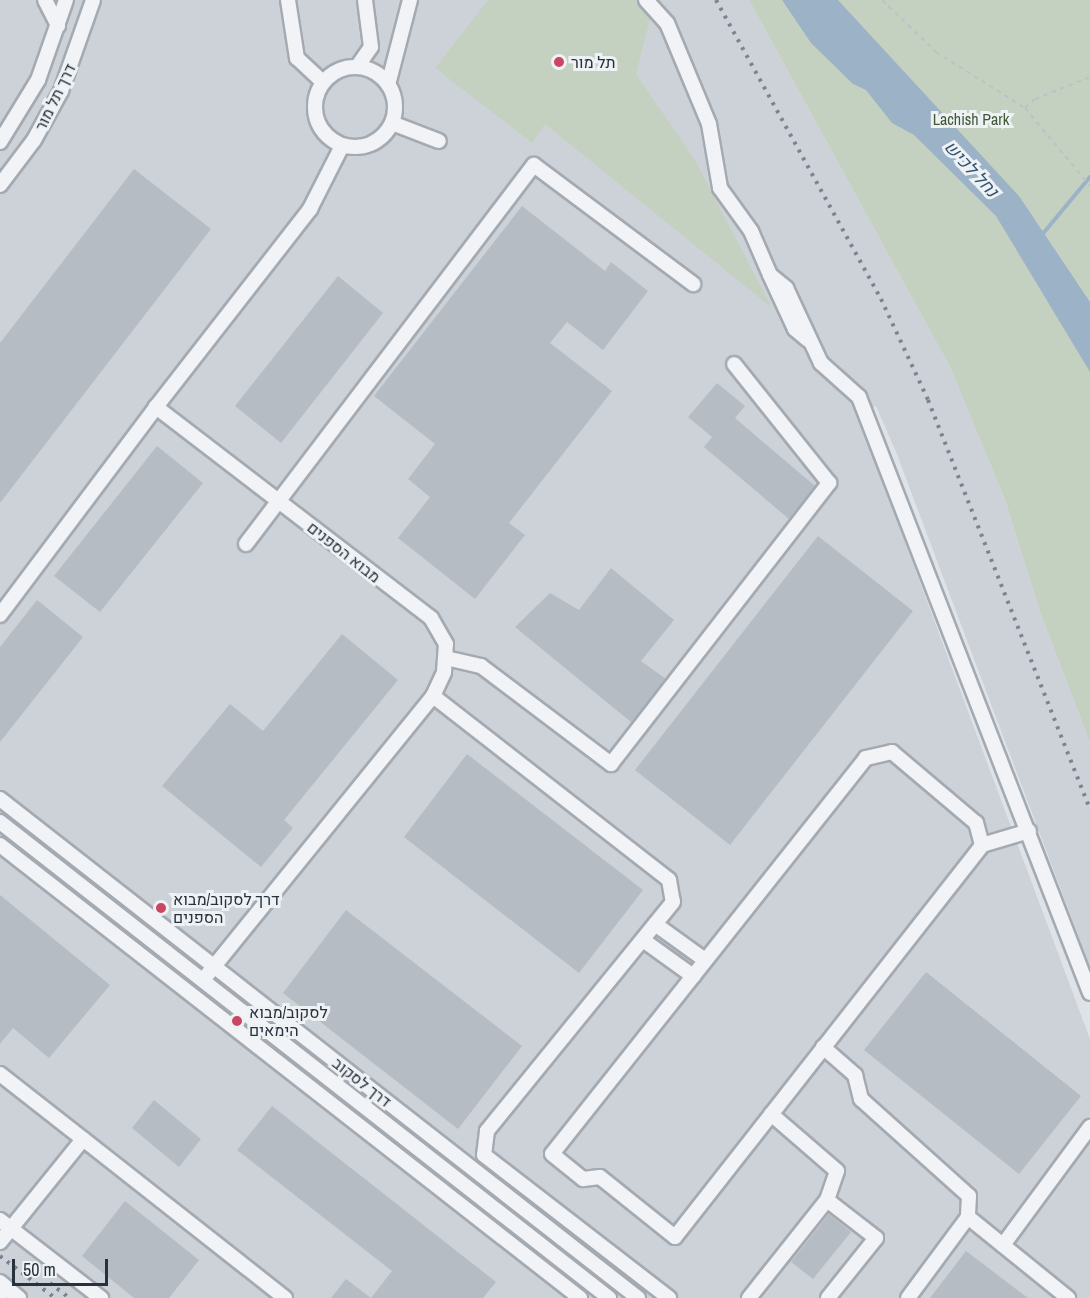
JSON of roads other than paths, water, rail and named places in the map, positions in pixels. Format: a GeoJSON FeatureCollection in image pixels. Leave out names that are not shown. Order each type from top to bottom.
{"type":"FeatureCollection","features":[{"type":"Feature","properties":{"kind":"street"},"geometry":{"type":"LineString","coordinates":[[45,0],[58,26]]}},
{"type":"Feature","properties":{"kind":"street","name":"דרך תל מור"},"geometry":{"type":"LineString","coordinates":[[0,142],[34,87],[66,0]]}},
{"type":"Feature","properties":{"kind":"street","name":"דרך תל מור"},"geometry":{"type":"LineString","coordinates":[[0,185],[34,140],[61,91],[93,0]]}},
{"type":"Feature","properties":{"kind":"street"},"geometry":{"type":"LineString","coordinates":[[288,0],[297,58],[323,82]]}},
{"type":"Feature","properties":{"kind":"street"},"geometry":{"type":"LineString","coordinates":[[357,67],[370,47],[365,0]]}},
{"type":"Feature","properties":{"kind":"street"},"geometry":{"type":"LineString","coordinates":[[388,85],[410,0]]}},
{"type":"Feature","properties":{"kind":"street"},"geometry":{"type":"LineString","coordinates":[[646,0],[667,23],[709,124],[720,188],[751,231],[770,275],[786,288],[805,320],[808,340],[821,363],[859,396],[1090,993]]}},
{"type":"Feature","properties":{"kind":"street"},"geometry":{"type":"LineString","coordinates":[[357,67],[369,69],[388,85],[395,104],[392,123],[376,141],[342,146],[326,135],[316,119],[317,94],[323,82],[338,71],[357,67]]}},
{"type":"Feature","properties":{"kind":"street"},"geometry":{"type":"LineString","coordinates":[[392,123],[439,141]]}},
{"type":"Feature","properties":{"kind":"street"},"geometry":{"type":"LineString","coordinates":[[0,615],[156,407],[316,201],[342,146]]}},
{"type":"Feature","properties":{"kind":"street"},"geometry":{"type":"LineString","coordinates":[[246,544],[534,165],[693,284]]}},
{"type":"Feature","properties":{"kind":"street"},"geometry":{"type":"LineString","coordinates":[[203,980],[433,696],[447,658],[481,666],[610,764],[829,483],[734,364]]}},
{"type":"Feature","properties":{"kind":"street","name":"מבוא הספנים"},"geometry":{"type":"LineString","coordinates":[[156,407],[431,618],[446,644],[447,658]]}},
{"type":"Feature","properties":{"kind":"street"},"geometry":{"type":"LineString","coordinates":[[433,696],[669,880],[673,902],[487,1131],[484,1155],[669,1298]]}},
{"type":"Feature","properties":{"kind":"street"},"geometry":{"type":"LineString","coordinates":[[982,844],[976,823],[892,752],[866,758],[552,1154],[583,1179],[600,1177],[675,1236],[982,844],[1029,831]]}},
{"type":"Feature","properties":{"kind":"street","name":"דרך לסקוב"},"geometry":{"type":"LineString","coordinates":[[0,799],[638,1298]]}},
{"type":"Feature","properties":{"kind":"street","name":"דרך לסקוב"},"geometry":{"type":"LineString","coordinates":[[0,822],[609,1298]]}},
{"type":"Feature","properties":{"kind":"street"},"geometry":{"type":"LineString","coordinates":[[0,845],[580,1298]]}},
{"type":"Feature","properties":{"kind":"street"},"geometry":{"type":"LineString","coordinates":[[655,924],[705,960]]}},
{"type":"Feature","properties":{"kind":"street"},"geometry":{"type":"LineString","coordinates":[[643,940],[693,976]]}},
{"type":"Feature","properties":{"kind":"street"},"geometry":{"type":"LineString","coordinates":[[823,1047],[855,1075],[861,1099],[969,1196],[968,1217],[908,1298]]}},
{"type":"Feature","properties":{"kind":"street"},"geometry":{"type":"LineString","coordinates":[[0,1074],[285,1298]]}},
{"type":"Feature","properties":{"kind":"street"},"geometry":{"type":"LineString","coordinates":[[749,1298],[826,1200],[837,1171],[771,1114]]}},
{"type":"Feature","properties":{"kind":"street"},"geometry":{"type":"LineString","coordinates":[[1003,1245],[1090,1127]]}},
{"type":"Feature","properties":{"kind":"street"},"geometry":{"type":"LineString","coordinates":[[0,1242],[6,1224],[83,1139]]}},
{"type":"Feature","properties":{"kind":"street"},"geometry":{"type":"LineString","coordinates":[[826,1200],[876,1238],[828,1298]]}},
{"type":"Feature","properties":{"kind":"street"},"geometry":{"type":"LineString","coordinates":[[968,1217],[1068,1298]]}},
{"type":"Feature","properties":{"kind":"street"},"geometry":{"type":"LineString","coordinates":[[6,1224],[101,1298]]}},
{"type":"Feature","properties":{"kind":"street"},"geometry":{"type":"LineString","coordinates":[[0,1282],[19,1298]]}},
{"type":"Feature","properties":{"kind":"water","name":"נחל לכיש"},"geometry":{"type":"Polygon","coordinates":[[[782,0],[838,0],[1019,196],[1090,302],[1090,372],[996,216],[914,135],[892,123],[866,90],[853,84],[811,43],[782,0]]]}},
{"type":"Feature","properties":{"kind":"waterway"},"geometry":{"type":"LineString","coordinates":[[1041,236],[1090,177]]}},
{"type":"Feature","properties":{"kind":"railway"},"geometry":{"type":"LineString","coordinates":[[716,0],[881,299],[928,400],[1090,810]]}},
{"type":"Feature","properties":{"kind":"railway"},"geometry":{"type":"LineString","coordinates":[[0,1256],[55,1298]]}},
{"type":"Feature","properties":{"kind":"railway"},"geometry":{"type":"LineString","coordinates":[[50,1283],[69,1298]]}},
{"type":"Feature","properties":{"kind":"place","name":"תל מור"},"geometry":{"type":"Point","coordinates":[559,62]}},
{"type":"Feature","properties":{"kind":"place","name":"דרך לסקוב/מבוא הספנים"},"geometry":{"type":"Point","coordinates":[161,908]}},
{"type":"Feature","properties":{"kind":"place","name":"לסקוב/מבוא הימאים"},"geometry":{"type":"Point","coordinates":[237,1021]}},
{"type":"Feature","properties":{"kind":"park label","name":"Lachish Park"},"geometry":{"type":"Point","coordinates":[971,119]}}]}
